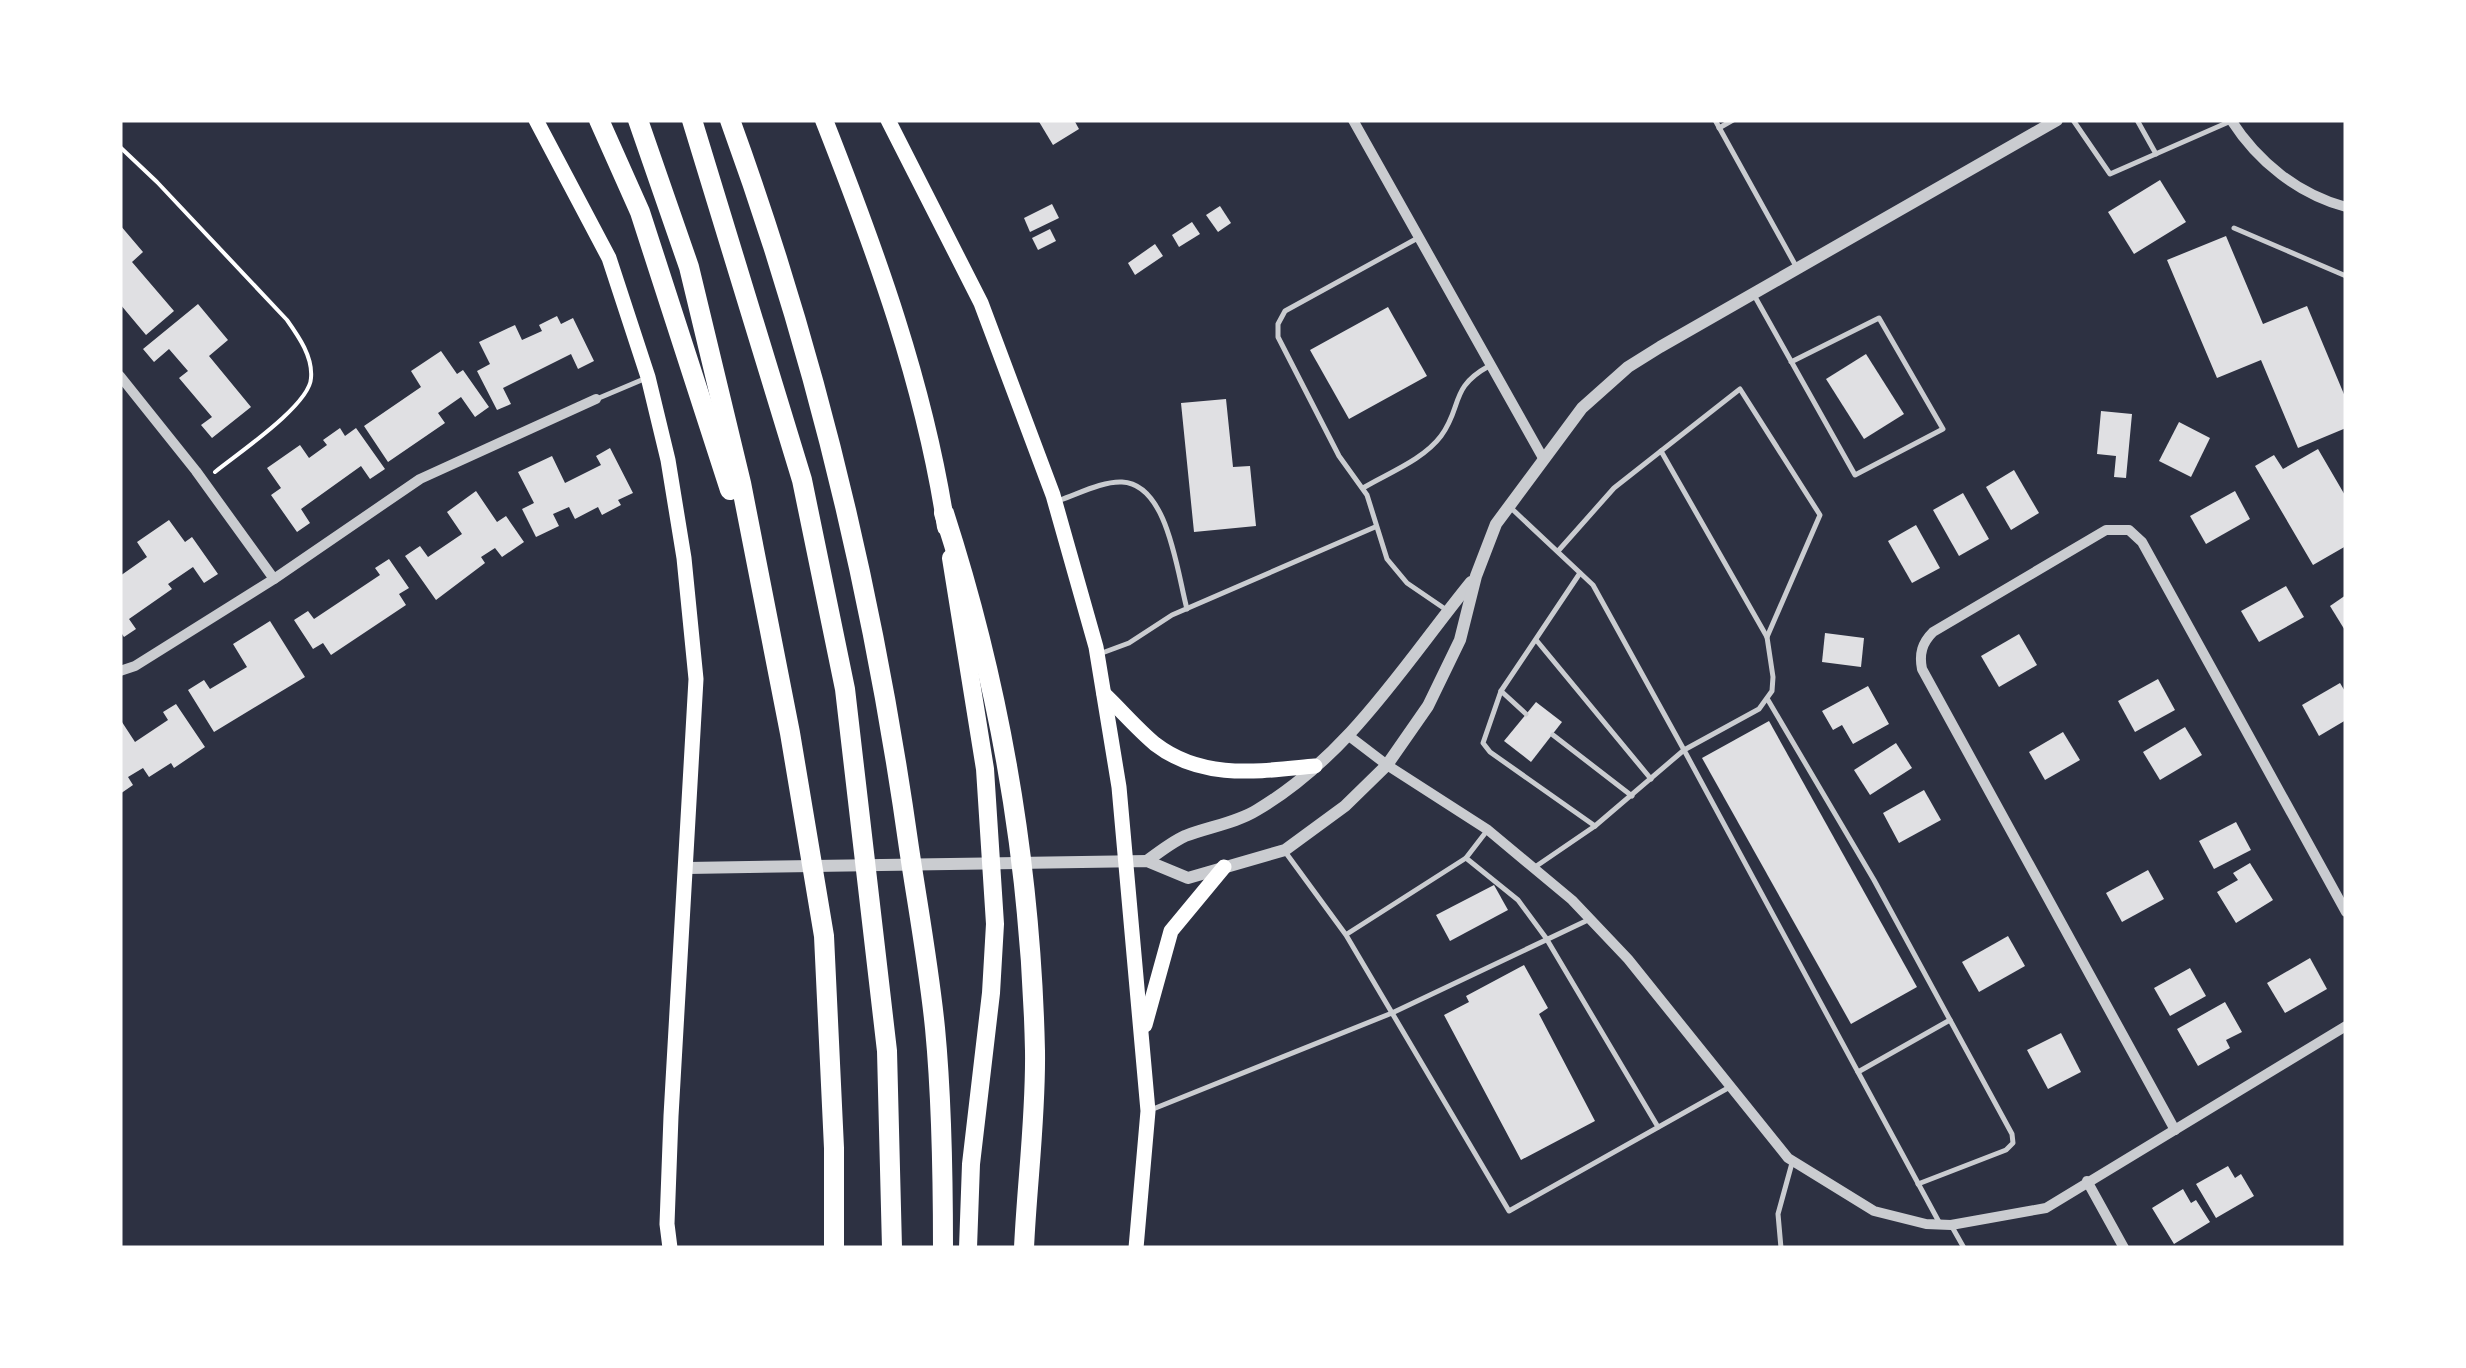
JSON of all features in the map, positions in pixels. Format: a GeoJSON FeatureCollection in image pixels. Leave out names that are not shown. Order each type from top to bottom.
{"type":"FeatureCollection","features":[{"type":"Feature","properties":{"kind":"highway"},"geometry":{"type":"LineString","coordinates":[[599,120],[640,212],[760,581]]}},
{"type":"Feature","properties":{"kind":"highway"},"geometry":{"type":"LineString","coordinates":[[638,120],[689,267],[741,483],[824,936],[834,1148],[834,1248]]}},
{"type":"Feature","properties":{"kind":"highway"},"geometry":{"type":"LineString","coordinates":[[692,120],[802,480],[845,689],[888,1051],[892,1248]]}},
{"type":"Feature","properties":{"kind":"highway"},"geometry":{"type":"LineString","coordinates":[[730,120],[769,228],[817,387],[889,708],[935,1029],[943,1248]]}},
{"type":"Feature","properties":{"kind":"highway"},"geometry":{"type":"LineString","coordinates":[[944,513],[965,579],[1011,778],[1031,957],[1035,1055],[1024,1248]]}},
{"type":"Feature","properties":{"kind":"main road"},"geometry":{"type":"LineString","coordinates":[[536,120],[609,258],[648,377],[672,480],[684,558],[696,679],[671,1116],[667,1224],[670,1248]]}},
{"type":"Feature","properties":{"kind":"main road"},"geometry":{"type":"LineString","coordinates":[[824,120],[868,232],[916,381],[944,513],[984,769],[995,924],[971,1164],[968,1248]]}},
{"type":"Feature","properties":{"kind":"main road"},"geometry":{"type":"LineString","coordinates":[[888,120],[981,304],[1054,502],[1097,654],[1119,786],[1148,1111],[1136,1248]]}},
{"type":"Feature","properties":{"kind":"main road"},"geometry":{"type":"LineString","coordinates":[[1104,694],[1157,745],[1198,767],[1238,774],[1315,766]]}},
{"type":"Feature","properties":{"kind":"main road"},"geometry":{"type":"LineString","coordinates":[[1142,1034],[1172,931],[1224,868]]}},
{"type":"Feature","properties":{"kind":"street"},"geometry":{"type":"LineString","coordinates":[[1353,120],[1544,458]]}},
{"type":"Feature","properties":{"kind":"street"},"geometry":{"type":"LineString","coordinates":[[687,868],[1146,861],[1188,878],[1284,850],[1344,806],[1387,765],[1436,689],[1460,640],[1476,576],[1496,524],[1582,408],[1628,367],[2057,120]]}},
{"type":"Feature","properties":{"kind":"street"},"geometry":{"type":"LineString","coordinates":[[2231,120],[2278,174],[2312,195],[2346,207]]}},
{"type":"Feature","properties":{"kind":"street"},"geometry":{"type":"LineString","coordinates":[[120,376],[274,579]]}},
{"type":"Feature","properties":{"kind":"street"},"geometry":{"type":"LineString","coordinates":[[120,671],[135,666],[274,579],[420,480],[596,399]]}},
{"type":"Feature","properties":{"kind":"street"},"geometry":{"type":"LineString","coordinates":[[2175,1130],[1922,669],[1920,657],[1926,639],[2106,530],[2129,530],[2142,542],[2346,912]]}},
{"type":"Feature","properties":{"kind":"street"},"geometry":{"type":"LineString","coordinates":[[1146,861],[1181,838],[1256,812],[1315,766],[1349,736],[1384,696],[1476,576]]}},
{"type":"Feature","properties":{"kind":"street"},"geometry":{"type":"LineString","coordinates":[[1349,736],[1488,830],[1535,867],[1628,959],[1792,1161],[1874,1211],[1946,1225],[2046,1208],[2346,1026]]}},
{"type":"Feature","properties":{"kind":"street"},"geometry":{"type":"LineString","coordinates":[[2087,1181],[2124,1248]]}},
{"type":"Feature","properties":{"kind":"lane"},"geometry":{"type":"LineString","coordinates":[[1714,120],[1798,271]]}},
{"type":"Feature","properties":{"kind":"lane"},"geometry":{"type":"LineString","coordinates":[[1719,128],[1732,120]]}},
{"type":"Feature","properties":{"kind":"lane"},"geometry":{"type":"LineString","coordinates":[[2073,120],[2110,174],[2231,120]]}},
{"type":"Feature","properties":{"kind":"lane"},"geometry":{"type":"LineString","coordinates":[[2137,120],[2156,154]]}},
{"type":"Feature","properties":{"kind":"lane"},"geometry":{"type":"LineString","coordinates":[[2234,228],[2346,276]]}},
{"type":"Feature","properties":{"kind":"lane"},"geometry":{"type":"LineString","coordinates":[[1419,237],[1284,311],[1278,337],[1306,398],[1339,456],[1363,488],[1387,559],[1397,574],[1448,610]]}},
{"type":"Feature","properties":{"kind":"lane"},"geometry":{"type":"LineString","coordinates":[[1754,295],[1855,476],[1943,429],[1878,318],[1792,362]]}},
{"type":"Feature","properties":{"kind":"lane"},"geometry":{"type":"LineString","coordinates":[[1363,488],[1438,440],[1466,382],[1491,365]]}},
{"type":"Feature","properties":{"kind":"lane"},"geometry":{"type":"LineString","coordinates":[[596,399],[648,377]]}},
{"type":"Feature","properties":{"kind":"lane"},"geometry":{"type":"LineString","coordinates":[[1559,550],[1614,488],[1740,389],[1820,515],[1767,638]]}},
{"type":"Feature","properties":{"kind":"lane"},"geometry":{"type":"LineString","coordinates":[[1535,867],[1595,826],[1684,750],[1768,700],[1773,677],[1767,638],[1661,451]]}},
{"type":"Feature","properties":{"kind":"lane"},"geometry":{"type":"LineString","coordinates":[[1054,502],[1119,482],[1140,486],[1152,496],[1162,516],[1187,608]]}},
{"type":"Feature","properties":{"kind":"lane"},"geometry":{"type":"LineString","coordinates":[[1509,506],[1581,572],[1604,602],[1918,1184],[1964,1248]]}},
{"type":"Feature","properties":{"kind":"lane"},"geometry":{"type":"LineString","coordinates":[[1097,654],[1129,643],[1187,608],[1375,526]]}},
{"type":"Feature","properties":{"kind":"lane"},"geometry":{"type":"LineString","coordinates":[[1581,572],[1501,691],[1483,743],[1490,752],[1595,826]]}},
{"type":"Feature","properties":{"kind":"lane"},"geometry":{"type":"LineString","coordinates":[[1536,641],[1651,779]]}},
{"type":"Feature","properties":{"kind":"lane"},"geometry":{"type":"LineString","coordinates":[[1501,691],[1526,714]]}},
{"type":"Feature","properties":{"kind":"lane"},"geometry":{"type":"LineString","coordinates":[[1768,700],[1874,880],[2012,1134],[2013,1143],[2006,1150],[1918,1184]]}},
{"type":"Feature","properties":{"kind":"lane"},"geometry":{"type":"LineString","coordinates":[[1553,734],[1632,796]]}},
{"type":"Feature","properties":{"kind":"lane"},"geometry":{"type":"LineString","coordinates":[[1346,935],[1466,858],[1488,830]]}},
{"type":"Feature","properties":{"kind":"lane"},"geometry":{"type":"LineString","coordinates":[[1284,850],[1346,935],[1509,1212],[1730,1086]]}},
{"type":"Feature","properties":{"kind":"lane"},"geometry":{"type":"LineString","coordinates":[[1466,858],[1518,900],[1546,938],[1658,1127]]}},
{"type":"Feature","properties":{"kind":"lane"},"geometry":{"type":"LineString","coordinates":[[1148,1111],[1392,1012],[1590,919]]}},
{"type":"Feature","properties":{"kind":"lane"},"geometry":{"type":"LineString","coordinates":[[1858,1072],[1950,1020]]}},
{"type":"Feature","properties":{"kind":"lane"},"geometry":{"type":"LineString","coordinates":[[1781,1248],[1778,1214],[1792,1161]]}},
{"type":"Feature","properties":{"kind":"path"},"geometry":{"type":"LineString","coordinates":[[120,148],[287,320],[301,340],[310,366],[312,382],[301,401],[203,481]]}},
{"type":"Feature","properties":{"kind":"building"},"geometry":{"type":"Polygon","coordinates":[[[1038,120],[1074,120],[1079,129],[1053,145],[1038,120]]]}},
{"type":"Feature","properties":{"kind":"building"},"geometry":{"type":"Polygon","coordinates":[[[2160,180],[2186,222],[2134,254],[2108,212],[2160,180]]]}},
{"type":"Feature","properties":{"kind":"building"},"geometry":{"type":"Polygon","coordinates":[[[1052,204],[1059,218],[1030,232],[1024,218],[1052,204]]]}},
{"type":"Feature","properties":{"kind":"building"},"geometry":{"type":"Polygon","coordinates":[[[1220,206],[1231,223],[1218,232],[1206,215],[1220,206]]]}},
{"type":"Feature","properties":{"kind":"building"},"geometry":{"type":"Polygon","coordinates":[[[1192,222],[1200,234],[1179,247],[1172,235],[1192,222]]]}},
{"type":"Feature","properties":{"kind":"building"},"geometry":{"type":"Polygon","coordinates":[[[120,225],[143,252],[132,262],[174,311],[146,335],[120,304],[120,225]]]}},
{"type":"Feature","properties":{"kind":"building"},"geometry":{"type":"Polygon","coordinates":[[[1050,229],[1056,241],[1038,250],[1032,238],[1050,229]]]}},
{"type":"Feature","properties":{"kind":"building"},"geometry":{"type":"Polygon","coordinates":[[[2226,236],[2263,324],[2307,306],[2346,399],[2346,428],[2298,448],[2261,360],[2217,378],[2167,260],[2226,236]]]}},
{"type":"Feature","properties":{"kind":"building"},"geometry":{"type":"Polygon","coordinates":[[[1155,244],[1163,256],[1135,275],[1128,263],[1155,244]]]}},
{"type":"Feature","properties":{"kind":"building"},"geometry":{"type":"Polygon","coordinates":[[[198,304],[228,340],[209,356],[251,407],[212,438],[201,425],[212,417],[179,378],[188,371],[169,349],[154,362],[143,349],[198,304]]]}},
{"type":"Feature","properties":{"kind":"building"},"geometry":{"type":"Polygon","coordinates":[[[1388,307],[1427,376],[1349,419],[1310,350],[1388,307]]]}},
{"type":"Feature","properties":{"kind":"building"},"geometry":{"type":"Polygon","coordinates":[[[557,316],[561,324],[573,318],[594,361],[578,369],[571,354],[503,388],[511,404],[497,410],[477,371],[490,364],[479,342],[515,325],[522,340],[542,331],[539,325],[557,316]]]}},
{"type":"Feature","properties":{"kind":"building"},"geometry":{"type":"Polygon","coordinates":[[[441,351],[457,374],[463,370],[489,407],[475,417],[461,397],[438,413],[445,423],[388,462],[364,426],[421,387],[411,371],[441,351]]]}},
{"type":"Feature","properties":{"kind":"building"},"geometry":{"type":"Polygon","coordinates":[[[1866,354],[1904,414],[1864,439],[1826,379],[1866,354]]]}},
{"type":"Feature","properties":{"kind":"building"},"geometry":{"type":"Polygon","coordinates":[[[1226,399],[1233,467],[1250,466],[1256,526],[1194,532],[1181,403],[1226,399]]]}},
{"type":"Feature","properties":{"kind":"building"},"geometry":{"type":"Polygon","coordinates":[[[2101,411],[2132,414],[2126,478],[2114,477],[2116,456],[2097,454],[2101,411]]]}},
{"type":"Feature","properties":{"kind":"building"},"geometry":{"type":"Polygon","coordinates":[[[2179,422],[2210,438],[2191,477],[2159,461],[2179,422]]]}},
{"type":"Feature","properties":{"kind":"building"},"geometry":{"type":"Polygon","coordinates":[[[340,428],[345,436],[356,428],[385,469],[370,479],[361,466],[301,509],[310,523],[297,532],[271,495],[281,488],[267,468],[300,445],[309,458],[327,445],[323,440],[340,428]]]}},
{"type":"Feature","properties":{"kind":"building"},"geometry":{"type":"Polygon","coordinates":[[[610,448],[633,493],[602,515],[598,507],[575,519],[569,507],[553,514],[559,526],[536,537],[522,509],[534,503],[518,472],[552,456],[565,483],[601,465],[596,456],[610,448]]]}},
{"type":"Feature","properties":{"kind":"building"},"geometry":{"type":"Polygon","coordinates":[[[2318,449],[2346,497],[2346,546],[2313,565],[2255,466],[2274,455],[2283,469],[2318,449]]]}},
{"type":"Feature","properties":{"kind":"building"},"geometry":{"type":"Polygon","coordinates":[[[2014,470],[2039,513],[2011,530],[1986,487],[2014,470]]]}},
{"type":"Feature","properties":{"kind":"building"},"geometry":{"type":"Polygon","coordinates":[[[476,491],[497,522],[506,516],[524,542],[502,557],[495,548],[481,557],[485,563],[436,600],[405,556],[420,546],[428,557],[462,534],[447,512],[476,491]]]}},
{"type":"Feature","properties":{"kind":"building"},"geometry":{"type":"Polygon","coordinates":[[[2235,491],[2250,519],[2206,544],[2190,516],[2235,491]]]}},
{"type":"Feature","properties":{"kind":"building"},"geometry":{"type":"Polygon","coordinates":[[[1963,493],[1989,539],[1959,556],[1933,510],[1963,493]]]}},
{"type":"Feature","properties":{"kind":"building"},"geometry":{"type":"Polygon","coordinates":[[[169,520],[185,542],[192,537],[218,574],[204,583],[193,567],[168,584],[172,589],[129,619],[136,629],[124,637],[120,631],[120,576],[147,557],[137,542],[169,520]]]}},
{"type":"Feature","properties":{"kind":"building"},"geometry":{"type":"Polygon","coordinates":[[[1916,525],[1940,568],[1912,583],[1888,541],[1916,525]]]}},
{"type":"Feature","properties":{"kind":"building"},"geometry":{"type":"Polygon","coordinates":[[[389,559],[409,588],[399,594],[406,605],[331,655],[323,643],[313,649],[294,620],[308,611],[314,619],[380,575],[375,568],[389,559]]]}},
{"type":"Feature","properties":{"kind":"building"},"geometry":{"type":"Polygon","coordinates":[[[2286,586],[2304,617],[2259,642],[2241,611],[2286,586]]]}},
{"type":"Feature","properties":{"kind":"building"},"geometry":{"type":"Polygon","coordinates":[[[2346,595],[2346,632],[2330,606],[2346,595]]]}},
{"type":"Feature","properties":{"kind":"building"},"geometry":{"type":"Polygon","coordinates":[[[270,621],[305,677],[214,732],[188,690],[204,680],[210,689],[247,667],[233,644],[270,621]]]}},
{"type":"Feature","properties":{"kind":"building"},"geometry":{"type":"Polygon","coordinates":[[[1825,633],[1864,638],[1861,667],[1822,662],[1825,633]]]}},
{"type":"Feature","properties":{"kind":"building"},"geometry":{"type":"Polygon","coordinates":[[[2019,634],[2037,665],[1999,687],[1981,656],[2019,634]]]}},
{"type":"Feature","properties":{"kind":"building"},"geometry":{"type":"Polygon","coordinates":[[[2158,679],[2175,710],[2135,732],[2118,701],[2158,679]]]}},
{"type":"Feature","properties":{"kind":"building"},"geometry":{"type":"Polygon","coordinates":[[[2340,683],[2346,693],[2346,720],[2319,736],[2302,705],[2340,683]]]}},
{"type":"Feature","properties":{"kind":"building"},"geometry":{"type":"Polygon","coordinates":[[[1868,686],[1889,724],[1853,744],[1842,725],[1833,730],[1822,711],[1868,686]]]}},
{"type":"Feature","properties":{"kind":"building"},"geometry":{"type":"Polygon","coordinates":[[[1536,702],[1562,722],[1531,762],[1504,741],[1536,702]]]}},
{"type":"Feature","properties":{"kind":"building"},"geometry":{"type":"Polygon","coordinates":[[[176,704],[205,747],[174,768],[171,763],[149,777],[143,768],[128,777],[133,785],[120,794],[120,719],[135,742],[168,720],[163,712],[176,704]]]}},
{"type":"Feature","properties":{"kind":"building"},"geometry":{"type":"Polygon","coordinates":[[[1769,721],[1917,987],[1851,1024],[1702,758],[1769,721]]]}},
{"type":"Feature","properties":{"kind":"building"},"geometry":{"type":"Polygon","coordinates":[[[2185,727],[2202,755],[2160,780],[2143,752],[2185,727]]]}},
{"type":"Feature","properties":{"kind":"building"},"geometry":{"type":"Polygon","coordinates":[[[2063,732],[2080,760],[2045,780],[2029,752],[2063,732]]]}},
{"type":"Feature","properties":{"kind":"building"},"geometry":{"type":"Polygon","coordinates":[[[1896,743],[1912,768],[1870,795],[1854,770],[1896,743]]]}},
{"type":"Feature","properties":{"kind":"building"},"geometry":{"type":"Polygon","coordinates":[[[1924,790],[1941,820],[1899,843],[1883,813],[1924,790]]]}},
{"type":"Feature","properties":{"kind":"building"},"geometry":{"type":"Polygon","coordinates":[[[2236,822],[2251,850],[2214,869],[2199,841],[2236,822]]]}},
{"type":"Feature","properties":{"kind":"building"},"geometry":{"type":"Polygon","coordinates":[[[2250,863],[2273,900],[2236,923],[2217,892],[2238,880],[2233,873],[2250,863]]]}},
{"type":"Feature","properties":{"kind":"building"},"geometry":{"type":"Polygon","coordinates":[[[2148,870],[2164,899],[2122,922],[2106,893],[2148,870]]]}},
{"type":"Feature","properties":{"kind":"building"},"geometry":{"type":"Polygon","coordinates":[[[1494,885],[1508,910],[1450,941],[1436,915],[1494,885]]]}},
{"type":"Feature","properties":{"kind":"building"},"geometry":{"type":"Polygon","coordinates":[[[2008,936],[2025,966],[1979,992],[1962,962],[2008,936]]]}},
{"type":"Feature","properties":{"kind":"building"},"geometry":{"type":"Polygon","coordinates":[[[2310,958],[2327,989],[2285,1013],[2267,983],[2310,958]]]}},
{"type":"Feature","properties":{"kind":"building"},"geometry":{"type":"Polygon","coordinates":[[[1524,965],[1548,1008],[1539,1014],[1595,1121],[1521,1160],[1444,1015],[1469,1002],[1466,996],[1524,965]]]}},
{"type":"Feature","properties":{"kind":"building"},"geometry":{"type":"Polygon","coordinates":[[[2190,968],[2206,996],[2170,1016],[2154,988],[2190,968]]]}},
{"type":"Feature","properties":{"kind":"building"},"geometry":{"type":"Polygon","coordinates":[[[2225,1002],[2242,1032],[2226,1040],[2230,1048],[2198,1066],[2177,1029],[2225,1002]]]}},
{"type":"Feature","properties":{"kind":"building"},"geometry":{"type":"Polygon","coordinates":[[[2061,1033],[2081,1072],[2048,1089],[2027,1050],[2061,1033]]]}},
{"type":"Feature","properties":{"kind":"building"},"geometry":{"type":"Polygon","coordinates":[[[2228,1166],[2235,1178],[2241,1174],[2254,1196],[2216,1218],[2196,1184],[2228,1166]]]}},
{"type":"Feature","properties":{"kind":"building"},"geometry":{"type":"Polygon","coordinates":[[[2183,1189],[2191,1203],[2196,1200],[2210,1222],[2174,1244],[2152,1208],[2183,1189]]]}}]}
